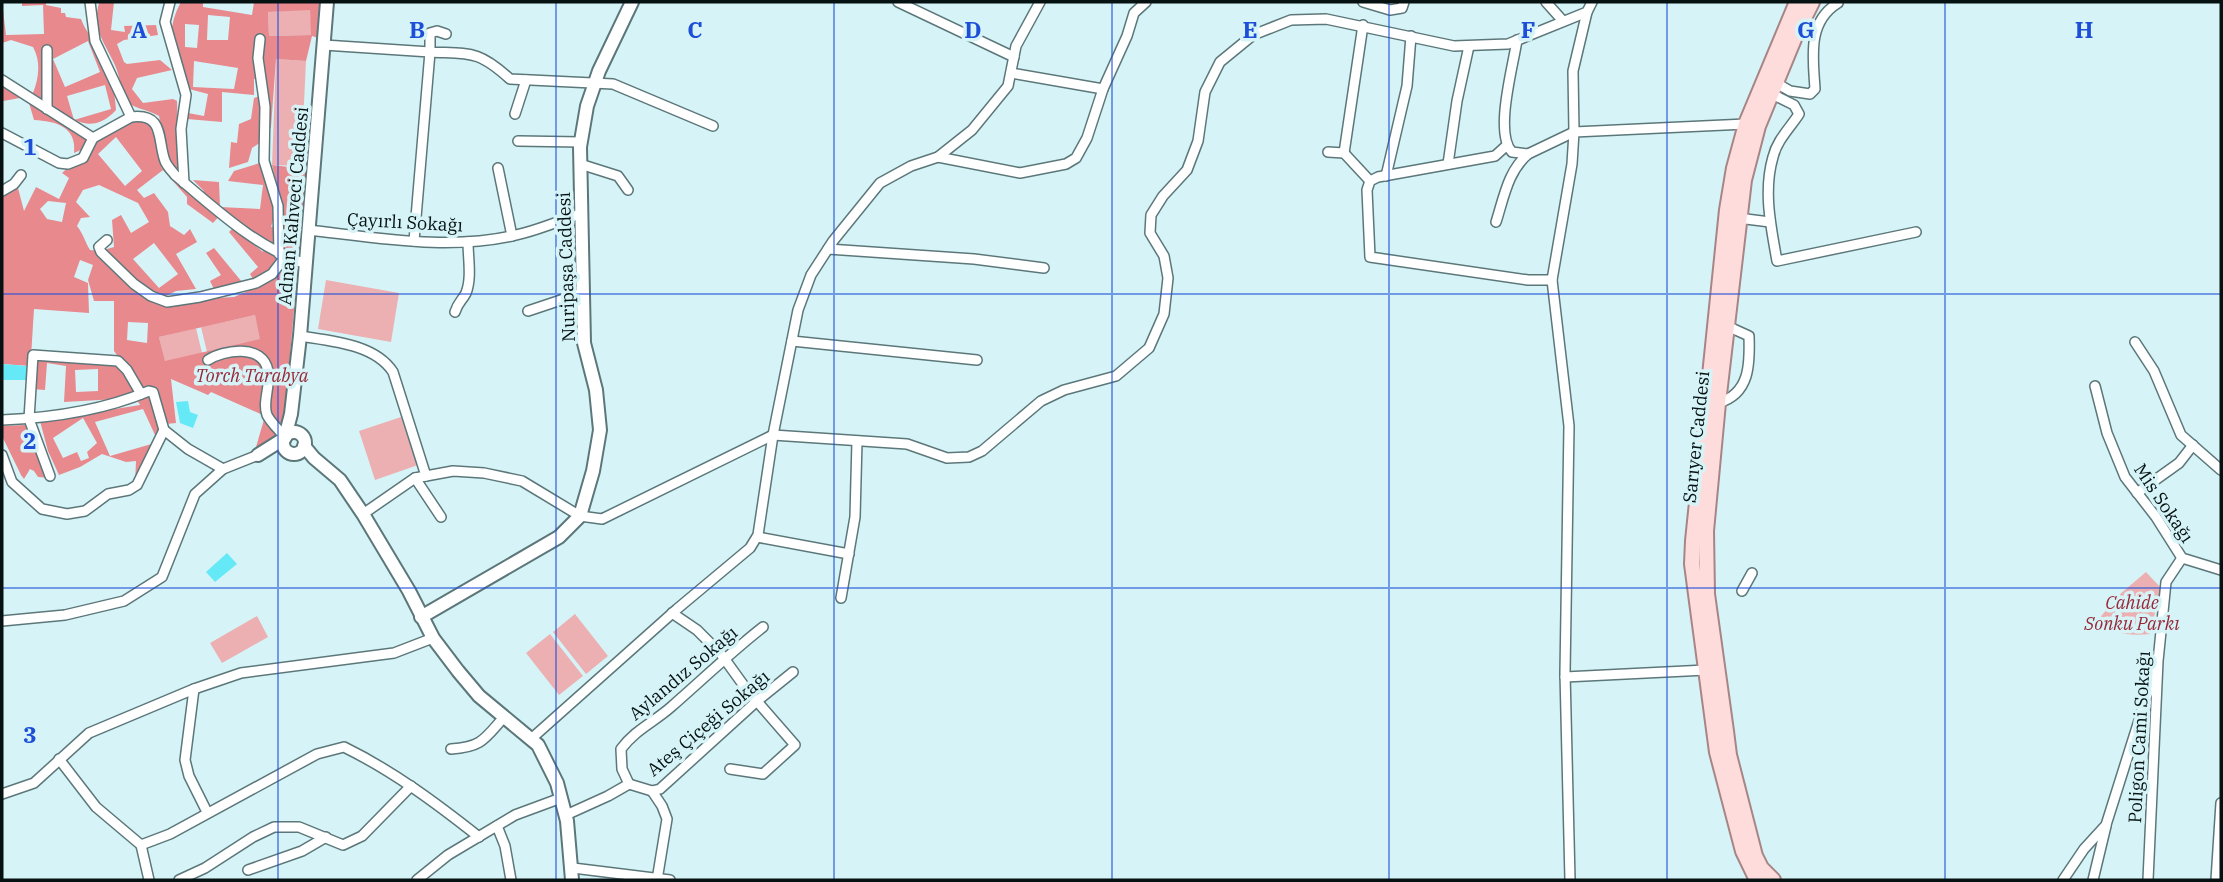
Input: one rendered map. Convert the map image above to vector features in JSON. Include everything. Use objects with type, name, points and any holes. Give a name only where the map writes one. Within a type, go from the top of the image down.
[{"type":"main road","name":"Adnan Kahveci Caddesi","points":[[288,436],[300,335],[327,2]]},
{"type":"main road","name":"Nuripaşa Caddesi","points":[[580,516],[593,471],[600,429],[596,390],[584,343],[581,142],[587,106],[595,83],[632,2]]},
{"type":"main road","name":"Sarıyer Caddesi","points":[[1757,880],[1743,851],[1717,752],[1692,564],[1693,541],[1727,210],[1734,168],[1746,124],[1797,2]]},
{"type":"main road","name":"Sarıyer Caddesi","points":[[1773,880],[1761,868],[1755,856],[1729,755],[1707,594],[1706,531],[1738,218],[1749,157],[1758,126],[1812,2]]},
{"type":"main road","points":[[288,436],[283,446],[314,458],[340,480],[409,591],[433,638],[479,696],[538,745],[557,783],[566,816],[573,874]]},
{"type":"main road","points":[[258,455],[288,436],[303,439],[297,450]]},
{"type":"main road","points":[[258,455],[297,450]]},
{"type":"main road","points":[[421,617],[559,537],[580,516]]},
{"type":"street","points":[[90,2],[95,41],[131,117]]},
{"type":"street","points":[[170,2],[165,22],[186,95],[181,129],[184,183]]},
{"type":"street","points":[[898,2],[1014,57]]},
{"type":"street","points":[[531,739],[672,613],[750,548],[757,537],[773,435],[798,310],[811,275],[880,183],[911,166],[938,157],[972,130],[1008,86],[1016,46],[1040,2]]},
{"type":"street","points":[[938,157],[1020,173],[1066,164],[1076,158],[1087,138],[1103,89],[1135,13],[1146,2]]},
{"type":"street","points":[[1363,2],[1390,10],[1402,8],[1404,2]]},
{"type":"street","points":[[1546,2],[1563,21]]},
{"type":"street","points":[[1570,880],[1565,677],[1569,426],[1552,280],[1572,164],[1573,71],[1587,12],[1592,2]]},
{"type":"street","points":[[1774,89],[1810,94],[1815,89],[1812,46],[1816,27],[1828,9],[1838,3]]},
{"type":"street","points":[[363,514],[415,478],[453,471],[484,473],[522,481],[580,516],[602,519],[773,435],[907,444],[947,458],[969,457],[982,451],[1041,401],[1064,390],[1116,376],[1149,348],[1164,314],[1168,278],[1164,256],[1150,233],[1151,215],[1163,196],[1187,170],[1198,141],[1206,92],[1220,62],[1253,35],[1290,20],[1326,19],[1454,46],[1508,44],[1587,12]]},
{"type":"street","points":[[1344,153],[1363,25]]},
{"type":"street","points":[[414,241],[430,33],[437,31],[446,34]]},
{"type":"street","points":[[1386,176],[1407,86],[1411,36]]},
{"type":"street","points":[[107,240],[99,247],[101,252],[134,284],[151,296],[167,302],[256,284],[272,274],[282,256],[278,206],[264,161],[265,107],[258,58],[260,39]]},
{"type":"street","points":[[1517,40],[1503,130],[1506,146],[1513,152],[1528,153]]},
{"type":"street","points":[[324,45],[480,56],[493,63],[510,79],[613,84],[713,126]]},
{"type":"street","points":[[1448,164],[1457,101],[1469,46]]},
{"type":"street","points":[[47,50],[47,109]]},
{"type":"street","points":[[1012,73],[1103,89]]},
{"type":"street","points":[[2,80],[93,138]]},
{"type":"street","points":[[515,114],[526,80]]},
{"type":"street","points":[[1774,89],[1794,106],[1799,114],[1787,129],[1773,155],[1768,182],[1770,222],[1777,261],[1916,232]]},
{"type":"street","points":[[2,134],[59,163],[68,164],[83,158],[93,138],[123,119],[147,118],[159,128],[166,163],[184,183],[254,240],[282,256],[306,264]]},
{"type":"street","points":[[1496,222],[1509,178],[1517,163],[1528,153],[1574,132],[1746,124]]},
{"type":"street","points":[[518,141],[581,142]]},
{"type":"street","points":[[1370,181],[1495,156],[1506,146]]},
{"type":"street","points":[[1328,152],[1344,153],[1370,181]]},
{"type":"street","points":[[580,164],[618,176],[628,190]]},
{"type":"street","points":[[498,168],[512,236]]},
{"type":"street","points":[[3,190],[14,184],[21,175]]},
{"type":"street","points":[[1370,181],[1367,190],[1370,257],[1528,280],[1552,280]]},
{"type":"street","name":"Çayırlı Sokağı","points":[[309,230],[414,241],[468,242],[512,236],[580,214]]},
{"type":"street","points":[[1738,218],[1770,222]]},
{"type":"street","points":[[455,312],[469,283],[468,242]]},
{"type":"street","points":[[828,249],[975,259],[1044,268]]},
{"type":"street","points":[[528,311],[582,293]]},
{"type":"street","points":[[1718,403],[1734,395],[1743,384],[1750,366],[1749,336],[1727,326]]},
{"type":"street","points":[[300,335],[346,344],[385,359],[393,372],[426,476]]},
{"type":"street","points":[[792,341],[977,360]]},
{"type":"street","points":[[2134,342],[2154,370],[2181,435],[2221,470]]},
{"type":"street","points":[[208,360],[241,351],[258,356],[266,364],[268,372],[266,414],[288,436]]},
{"type":"street","points":[[50,476],[29,419],[33,355],[118,361],[127,370],[141,394]]},
{"type":"street","name":"Mis Sokağı","points":[[2095,386],[2107,433],[2125,477],[2156,517],[2182,558],[2221,570]]},
{"type":"street","points":[[2,420],[29,419],[124,402],[149,391],[153,392],[164,429],[188,449],[223,469]]},
{"type":"street","points":[[2,455],[12,482],[42,509],[74,514],[85,511],[108,494],[129,490],[137,485],[164,429]]},
{"type":"street","points":[[841,598],[855,517],[857,441]]},
{"type":"street","points":[[2137,493],[2179,463],[2193,445]]},
{"type":"street","points":[[2,621],[65,615],[124,601],[162,577],[195,494],[223,469],[258,455]]},
{"type":"street","points":[[415,478],[441,517]]},
{"type":"street","points":[[757,537],[849,554]]},
{"type":"street","name":"Poligon Cami Sokağı","points":[[2148,880],[2158,661],[2166,582],[2182,558]]},
{"type":"street","points":[[1742,590],[1752,573]]},
{"type":"street","points":[[672,613],[697,630],[795,745],[763,774],[730,769]]},
{"type":"street","name":"Aylandız Sokağı","points":[[629,784],[622,769],[621,749],[632,735],[669,708],[763,627]]},
{"type":"street","points":[[2,794],[34,783],[89,733],[194,689],[241,673],[394,653],[433,638]]},
{"type":"street","points":[[2093,880],[2106,825],[2158,661]]},
{"type":"street","points":[[1565,677],[1706,670]]},
{"type":"street","name":"Ateş Çiçeği Sokağı","points":[[566,816],[629,784],[652,791],[660,789],[793,672]]},
{"type":"street","points":[[194,689],[185,760],[189,776],[207,812]]},
{"type":"street","points":[[451,749],[472,748],[480,744],[505,716]]},
{"type":"street","points":[[141,845],[170,834],[317,754],[344,747],[367,758],[429,797],[479,837]]},
{"type":"street","points":[[59,759],[96,807],[141,845],[149,880]]},
{"type":"street","points":[[179,880],[205,868],[253,837],[274,827],[299,827],[342,845],[362,836],[411,786]]},
{"type":"street","points":[[652,791],[667,819],[657,879]]},
{"type":"street","points":[[417,880],[448,855],[515,815],[561,798]]},
{"type":"street","points":[[2216,880],[2221,804]]},
{"type":"street","points":[[2063,880],[2084,849],[2106,825]]},
{"type":"street","points":[[497,826],[505,846],[511,880]]},
{"type":"street","points":[[248,870],[302,851],[327,837]]},
{"type":"street","points":[[573,874],[670,880]]},
{"type":"green space","points":[[2,2],[6,35],[44,34],[43,5],[22,6],[22,2],[46,2],[46,5],[61,8],[61,13],[65,13],[66,17],[81,19],[108,67],[116,110],[95,123],[84,123],[74,120],[64,114],[33,93],[38,70],[33,47],[11,40],[2,43]],"holes":[[[88,41],[100,72],[65,87],[53,59]],[[105,85],[111,109],[74,120],[67,96]]]},
{"type":"green space","points":[[95,2],[114,2],[111,30],[125,32],[124,26],[156,25],[158,35],[124,40],[117,44],[127,64],[160,60],[172,70],[137,78],[132,89],[143,103],[173,99],[177,101],[179,168],[174,168],[167,156],[159,116],[123,99],[117,70],[100,34],[97,20],[99,3]]},
{"type":"green space","points":[[181,2],[203,2],[203,7],[252,15],[254,2],[319,2],[321,39],[312,36],[306,61],[276,59],[271,127],[261,142],[252,148],[248,162],[229,168],[231,142],[237,143],[239,124],[251,119],[254,98],[267,94],[267,78],[254,79],[254,95],[222,92],[222,122],[187,119],[188,113],[204,116],[208,94],[189,89],[173,46],[172,26]],"holes":[[[310,10],[311,35],[269,36],[268,12]],[[208,15],[230,17],[228,40],[207,40]],[[185,24],[199,25],[197,48],[185,47]],[[194,61],[238,68],[234,89],[193,87]]]},
{"type":"green space","points":[[310,9],[312,35],[269,36],[268,12]]},
{"type":"green space","points":[[276,59],[306,61],[301,166],[272,165]]},
{"type":"green space","points":[[2,81],[89,137],[83,149],[74,153],[72,137],[63,127],[34,120],[29,103],[20,98],[3,101]]},
{"type":"green space","name":"Torch Tarabya","points":[[134,115],[151,122],[162,169],[165,167],[198,197],[204,191],[193,180],[219,182],[220,207],[260,209],[263,185],[228,181],[234,171],[260,163],[276,211],[271,227],[280,225],[282,205],[272,165],[306,169],[284,426],[271,443],[256,447],[265,416],[211,392],[208,395],[171,379],[176,423],[166,424],[155,435],[143,409],[95,422],[110,456],[155,443],[135,483],[136,461],[126,462],[102,454],[59,475],[48,451],[40,421],[140,405],[136,398],[64,402],[66,366],[47,363],[45,390],[32,389],[30,366],[2,364],[2,195],[18,188],[24,211],[36,187],[59,199],[69,178],[62,173],[88,149],[99,130],[120,117]],"holes":[[[116,137],[142,171],[125,186],[98,154]],[[163,170],[187,197],[187,204],[213,223],[223,212],[266,243],[263,252],[233,228],[229,232],[258,267],[250,274],[254,281],[268,276],[266,283],[234,297],[162,298],[176,291],[196,289],[176,254],[197,242],[190,229],[184,235],[170,226],[168,212],[154,193],[144,198],[137,190]],[[99,185],[138,203],[149,222],[131,233],[121,215],[112,220],[114,247],[100,251],[90,250],[77,226],[81,218],[90,217],[76,202],[83,190]],[[48,201],[66,203],[62,222],[47,219],[40,209]],[[154,243],[178,274],[159,288],[133,259]],[[80,260],[93,265],[88,280],[94,301],[114,301],[114,351],[119,358],[31,357],[34,309],[89,313],[88,283],[74,277]],[[255,315],[260,339],[165,361],[159,337]],[[128,322],[148,323],[147,343],[127,340]],[[98,369],[98,391],[76,392],[75,370]],[[83,418],[97,443],[87,452],[89,458],[81,461],[77,452],[63,458],[53,438]]]},
{"type":"green space","points":[[214,248],[242,282],[214,289],[210,281],[221,275],[206,253]]},
{"type":"green space","points":[[326,280],[399,293],[391,342],[318,329]]},
{"type":"green space","points":[[255,315],[261,340],[207,352],[201,327]]},
{"type":"green space","points":[[196,328],[202,353],[165,362],[159,337]]},
{"type":"green space","points":[[401,417],[418,465],[375,480],[359,431]]},
{"type":"green space","points":[[25,425],[51,478],[38,477],[30,469],[24,479],[21,475],[2,436],[2,426]]},
{"type":"green space","name":"Cahide Sonku Parkı","points":[[2146,572],[2161,588],[2150,634],[2122,633],[2097,621],[2119,595]]},
{"type":"green space","points":[[575,614],[608,656],[586,674],[553,632]]},
{"type":"green space","points":[[257,616],[268,637],[222,663],[210,643]]},
{"type":"green space","points":[[550,634],[583,676],[559,695],[526,653]]},
{"type":"water","points":[[2,364],[27,366],[29,380],[2,380]]},
{"type":"water","points":[[188,401],[190,412],[198,415],[193,428],[180,423],[176,402]]},
{"type":"water","points":[[227,553],[237,564],[215,582],[206,572]]}]
